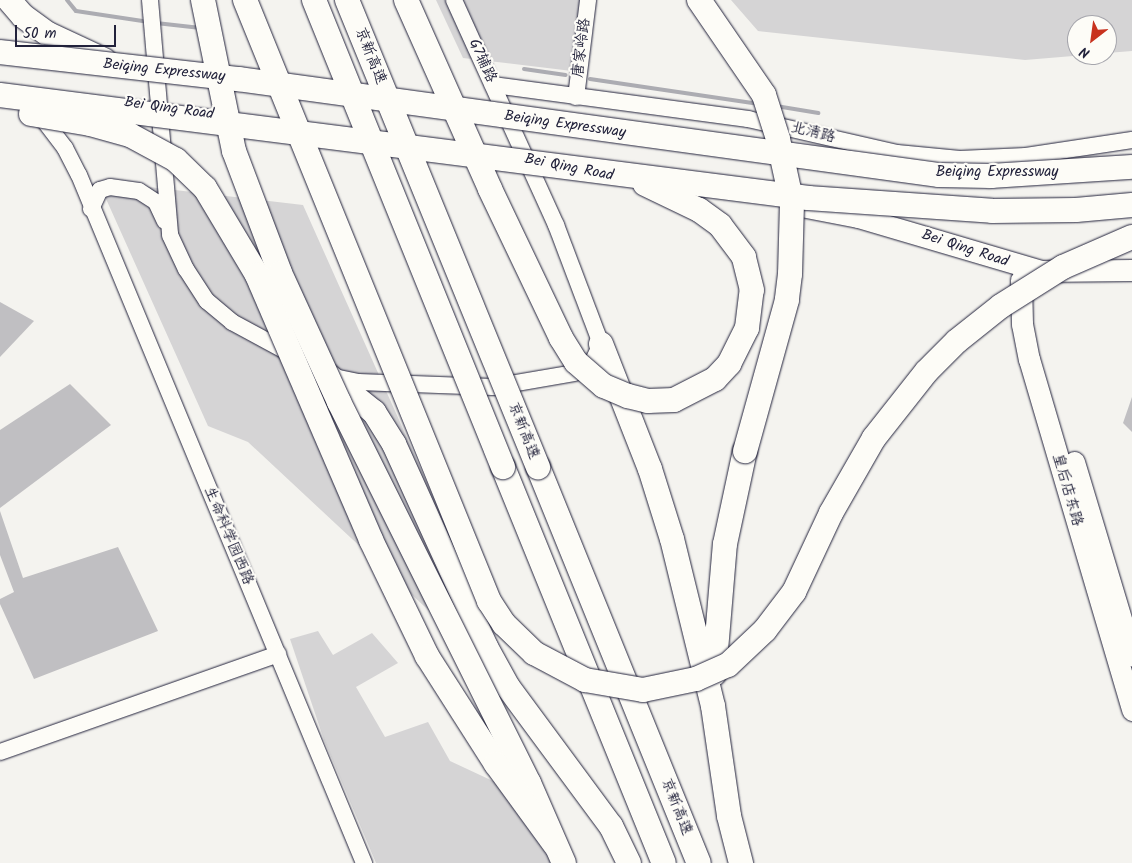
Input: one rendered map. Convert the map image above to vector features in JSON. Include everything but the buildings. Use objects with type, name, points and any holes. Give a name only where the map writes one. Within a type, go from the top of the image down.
[{"type":"highway","points":[[9,0],[23,16],[48,34],[87,55],[146,71]]},
{"type":"highway","points":[[203,0],[234,151],[280,273],[339,402],[530,783],[559,854]]},
{"type":"highway","points":[[245,0],[489,601],[504,624],[534,653],[585,680],[643,690],[680,684],[728,666],[765,630],[794,592],[831,513],[870,446],[898,403],[927,371],[957,341],[1009,301],[1063,267],[1132,236]]},
{"type":"highway","name":"京新高速","points":[[314,0],[664,863]]},
{"type":"highway","name":"京新高速","points":[[347,0],[699,863]]},
{"type":"highway","points":[[406,0],[490,189],[557,330],[576,362],[604,386],[628,396],[648,401],[674,400],[715,379],[740,348],[751,309],[752,290],[748,268],[734,241],[720,225],[667,194],[615,173]]},
{"type":"highway","points":[[699,0],[764,95],[778,139],[792,203],[787,300],[745,451],[725,544],[718,596],[712,706]]},
{"type":"highway","name":"Beiqing Expressway","points":[[0,53],[146,71],[238,79],[939,175],[992,176],[1132,167]]},
{"type":"highway","points":[[5,90],[615,173],[896,206],[992,211],[1076,210],[1132,205]]},
{"type":"highway","points":[[0,109],[90,124],[130,135],[176,160],[205,188],[257,276],[371,540],[419,641],[496,764],[559,854]]},
{"type":"highway","points":[[601,344],[650,469],[672,540],[712,706],[729,816],[741,863]]},
{"type":"highway","points":[[329,376],[374,412],[389,436],[486,648],[504,679],[611,826],[629,863]]},
{"type":"main road","points":[[146,71],[926,176],[991,179],[1059,176],[1132,167]]},
{"type":"main road","name":"Bei Qing Road","points":[[5,90],[158,107],[528,160],[858,217],[1021,267],[1042,271],[1132,270]]},
{"type":"main road","name":"皇后店东路","points":[[1021,267],[1022,324],[1029,359],[1132,710]]},
{"type":"main road","name":"皇后店东路","points":[[1042,271],[1035,326],[1129,633],[1132,655]]},
{"type":"street","points":[[150,0],[146,71],[158,107],[170,235]]},
{"type":"street","name":"G7辅路","points":[[454,0],[511,121],[556,224],[601,344]]},
{"type":"street","name":"唐家岭路","points":[[576,96],[588,0]]},
{"type":"street","name":"北清路","points":[[493,85],[748,119],[897,152],[960,159],[1026,156],[1132,140]]},
{"type":"street","name":"生命科学园西路","points":[[5,90],[48,124],[65,148],[364,863]]},
{"type":"street","points":[[92,209],[100,190],[110,187],[139,191],[156,202],[186,269],[207,301],[232,322],[329,376],[358,382],[493,387],[574,373],[594,361],[601,344]]},
{"type":"street","points":[[0,752],[278,654]]},
{"type":"shaded area","points":[[436,0],[581,0],[572,71],[463,58]]},
{"type":"shaded area","points":[[731,0],[1132,0],[1132,51],[1117,52],[1117,15],[1067,15],[1067,56],[1025,60],[758,31]]},
{"type":"shaded area","points":[[98,181],[303,205],[488,619],[454,634],[248,442],[208,426]]},
{"type":"shaded area","points":[[318,631],[333,655],[372,633],[398,663],[356,687],[385,737],[428,722],[450,761],[523,795],[555,863],[376,863],[324,740],[290,639]]},
{"type":"waterway","points":[[67,0],[76,11],[149,22]]},
{"type":"waterway","points":[[156,23],[201,28]]},
{"type":"waterway","points":[[524,69],[566,75]]},
{"type":"waterway","points":[[590,79],[759,104]]},
{"type":"waterway","points":[[776,106],[818,113]]}]
